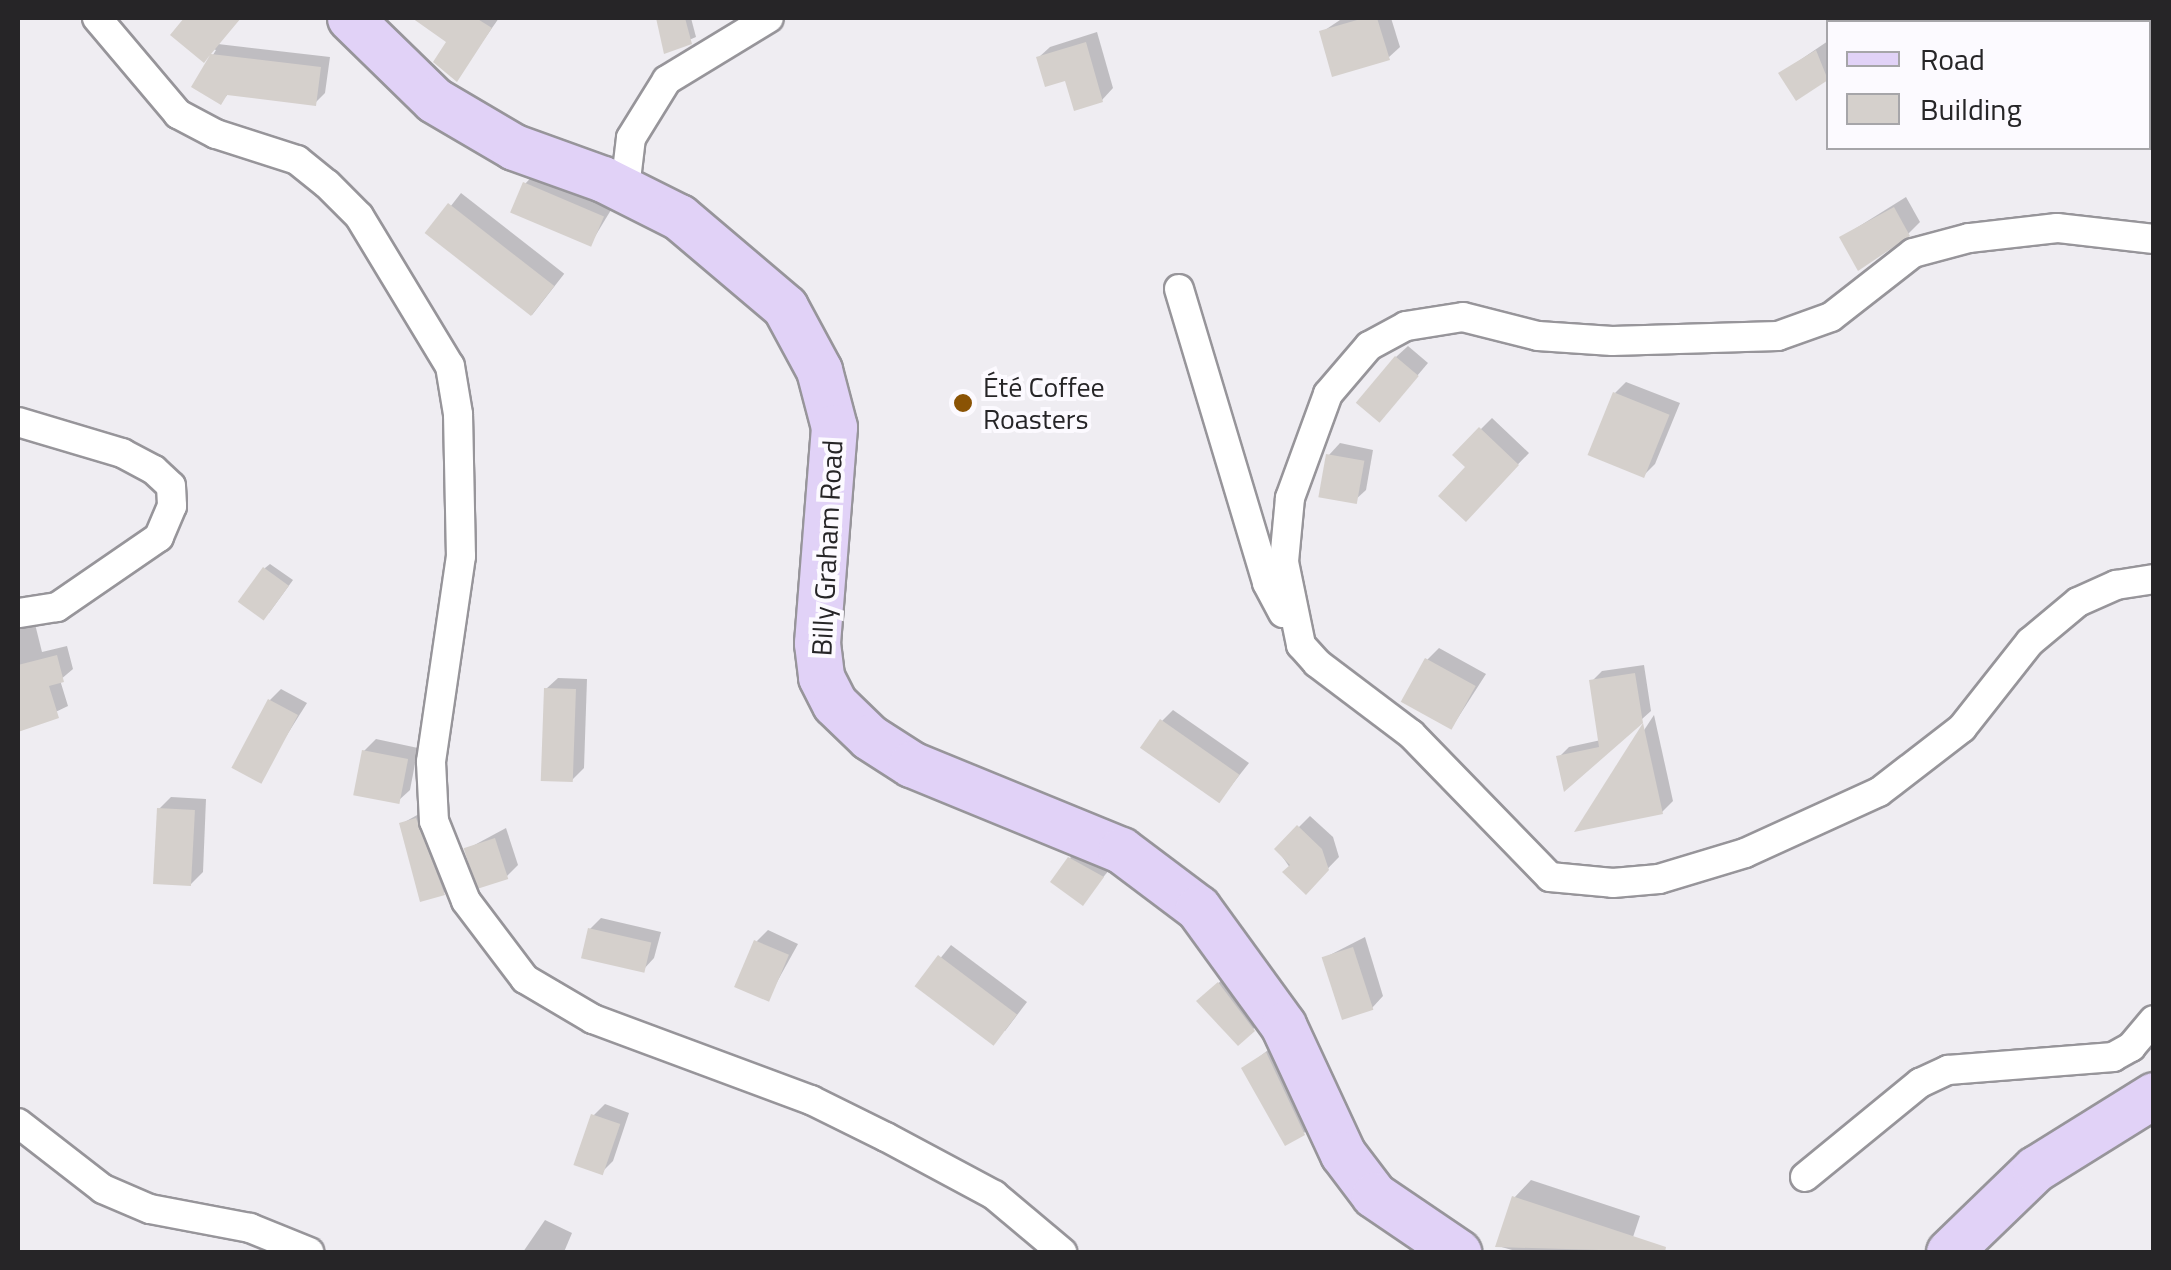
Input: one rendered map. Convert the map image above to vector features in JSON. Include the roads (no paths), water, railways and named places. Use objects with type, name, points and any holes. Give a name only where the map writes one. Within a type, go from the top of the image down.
[{"type":"main road","name":"Billy Graham Road","points":[[350,18],[434,100],[514,148],[626,188],[737,260],[785,307],[819,370],[834,428],[817,644],[821,676],[835,704],[869,737],[911,764],[1120,850],[1198,908],[1284,1026],[1297,1066],[1353,1168],[1374,1195],[1417,1230],[1458,1252]]},
{"type":"main road","points":[[1949,1252],[2035,1169],[2154,1095]]},
{"type":"street","points":[[97,18],[178,114],[216,134],[297,160],[359,216],[450,366],[458,414],[461,556],[431,762],[434,821],[466,902],[526,979],[593,1019],[811,1100],[886,1137],[994,1195],[1062,1252]]},
{"type":"street","points":[[626,188],[631,138],[667,80],[769,18]]},
{"type":"street","points":[[1300,644],[1284,562],[1298,466],[1346,366],[1406,326],[1464,317],[1538,336],[1612,342],[1778,336],[1831,316],[1913,253],[1969,238],[2057,228],[2154,238]]},
{"type":"street","points":[[1179,289],[1267,584],[1300,644],[1431,752],[1550,876],[1614,883],[1659,879],[1744,853],[1879,792],[1962,728],[2030,642],[2078,602],[2116,585],[2154,579]]},
{"type":"street","points":[[18,422],[122,453],[154,470],[171,486],[172,506],[159,536],[145,547],[57,607],[18,613]]},
{"type":"street","points":[[1805,1177],[1920,1083],[1948,1070],[2113,1057],[2131,1048],[2154,1020]]},
{"type":"street","points":[[18,1123],[104,1188],[150,1209],[250,1228],[309,1252]]},
{"type":"place","name":"Été Coffee Roasters","points":[[963,403]]}]
